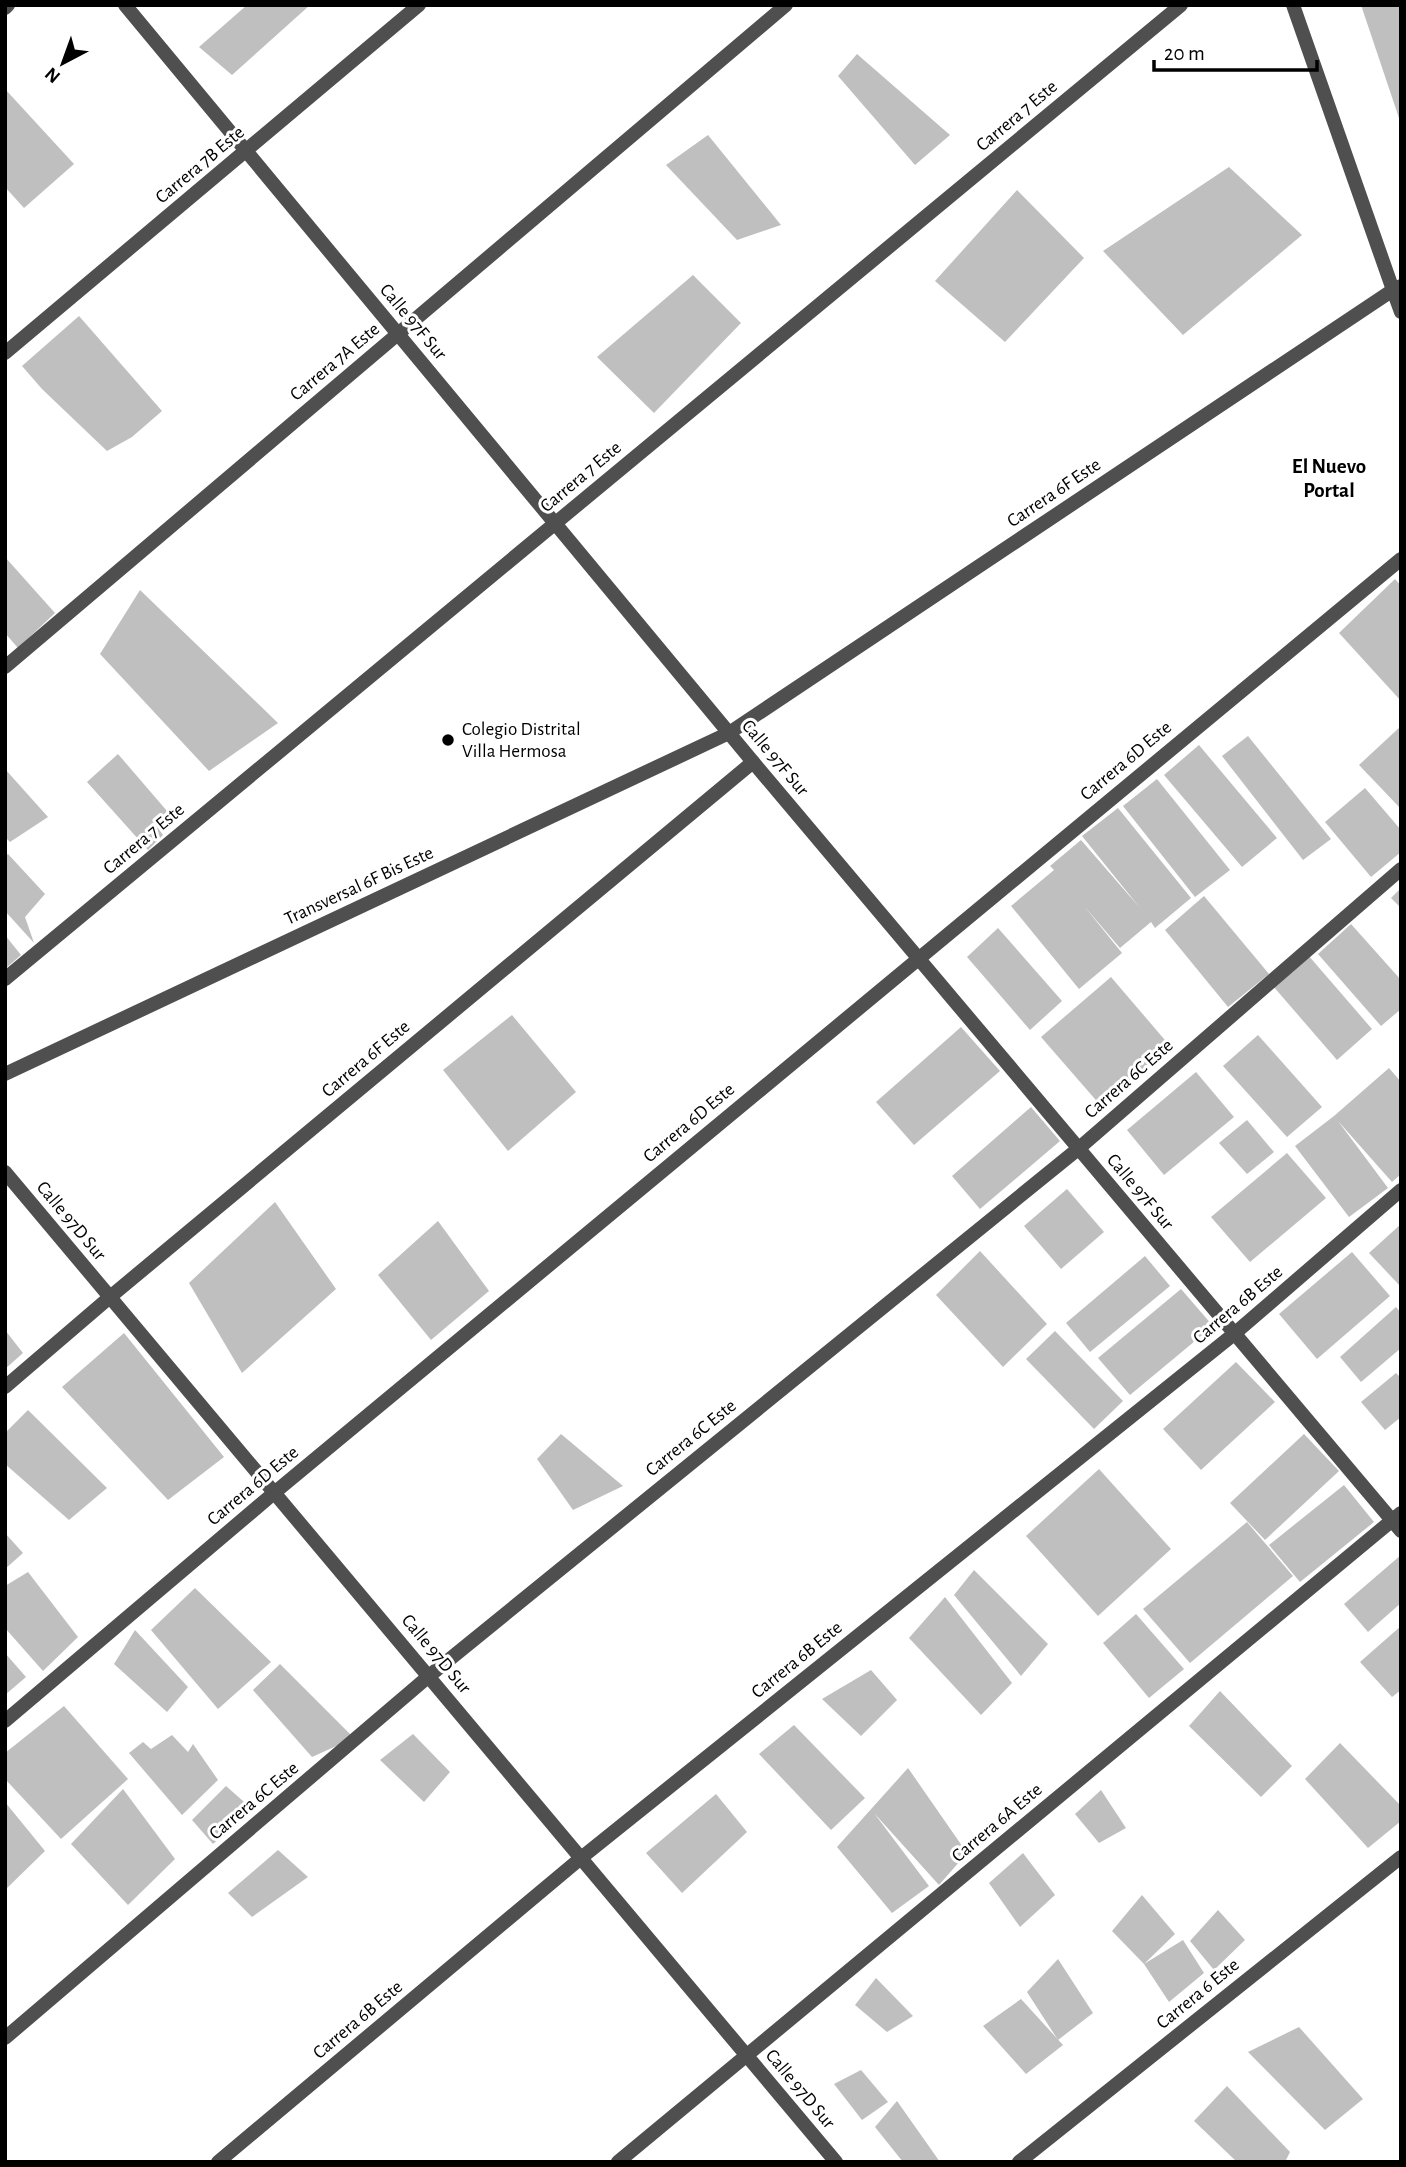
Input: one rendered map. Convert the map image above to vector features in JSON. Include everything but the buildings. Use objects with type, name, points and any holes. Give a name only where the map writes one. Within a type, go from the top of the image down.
[{"type":"street","name":"Calle 97F Sur","points":[[125,5],[753,762],[1234,1334],[1398,1521]]},
{"type":"street","name":"Carrera 7B Este","points":[[5,353],[419,5]]},
{"type":"street","name":"Carrera 7A Este","points":[[5,667],[786,5]]},
{"type":"street","name":"Carrera 7 Este","points":[[5,979],[1181,5]]},
{"type":"street","points":[[1293,5],[1397,288],[1401,312]]},
{"type":"street","name":"Carrera 6F Este","points":[[729,733],[1397,288]]},
{"type":"street","name":"Carrera 6D Este","points":[[5,1721],[274,1493],[1401,559]]},
{"type":"street","name":"Transversal 6F Bis Este","points":[[5,1074],[729,733]]},
{"type":"street","name":"Carrera 6F Este","points":[[5,1387],[753,762]]},
{"type":"street","name":"Carrera 6C Este","points":[[5,2038],[429,1676],[1078,1149],[1401,869]]},
{"type":"street","name":"Calle 97D Sur","points":[[5,1172],[836,2162]]},
{"type":"street","name":"Carrera 6B Este","points":[[218,2162],[581,1858],[1234,1334],[1401,1191]]},
{"type":"street","name":"Carrera 6A Este","points":[[618,2162],[1398,1521]]},
{"type":"street","name":"Carrera 6 Este","points":[[1019,2162],[1401,1857]]},
{"type":"place","name":"Colegio Distrital Villa Hermosa","points":[[448,740]]},
{"type":"district","name":"El Nuevo Portal","points":[[1329,478]]}]
